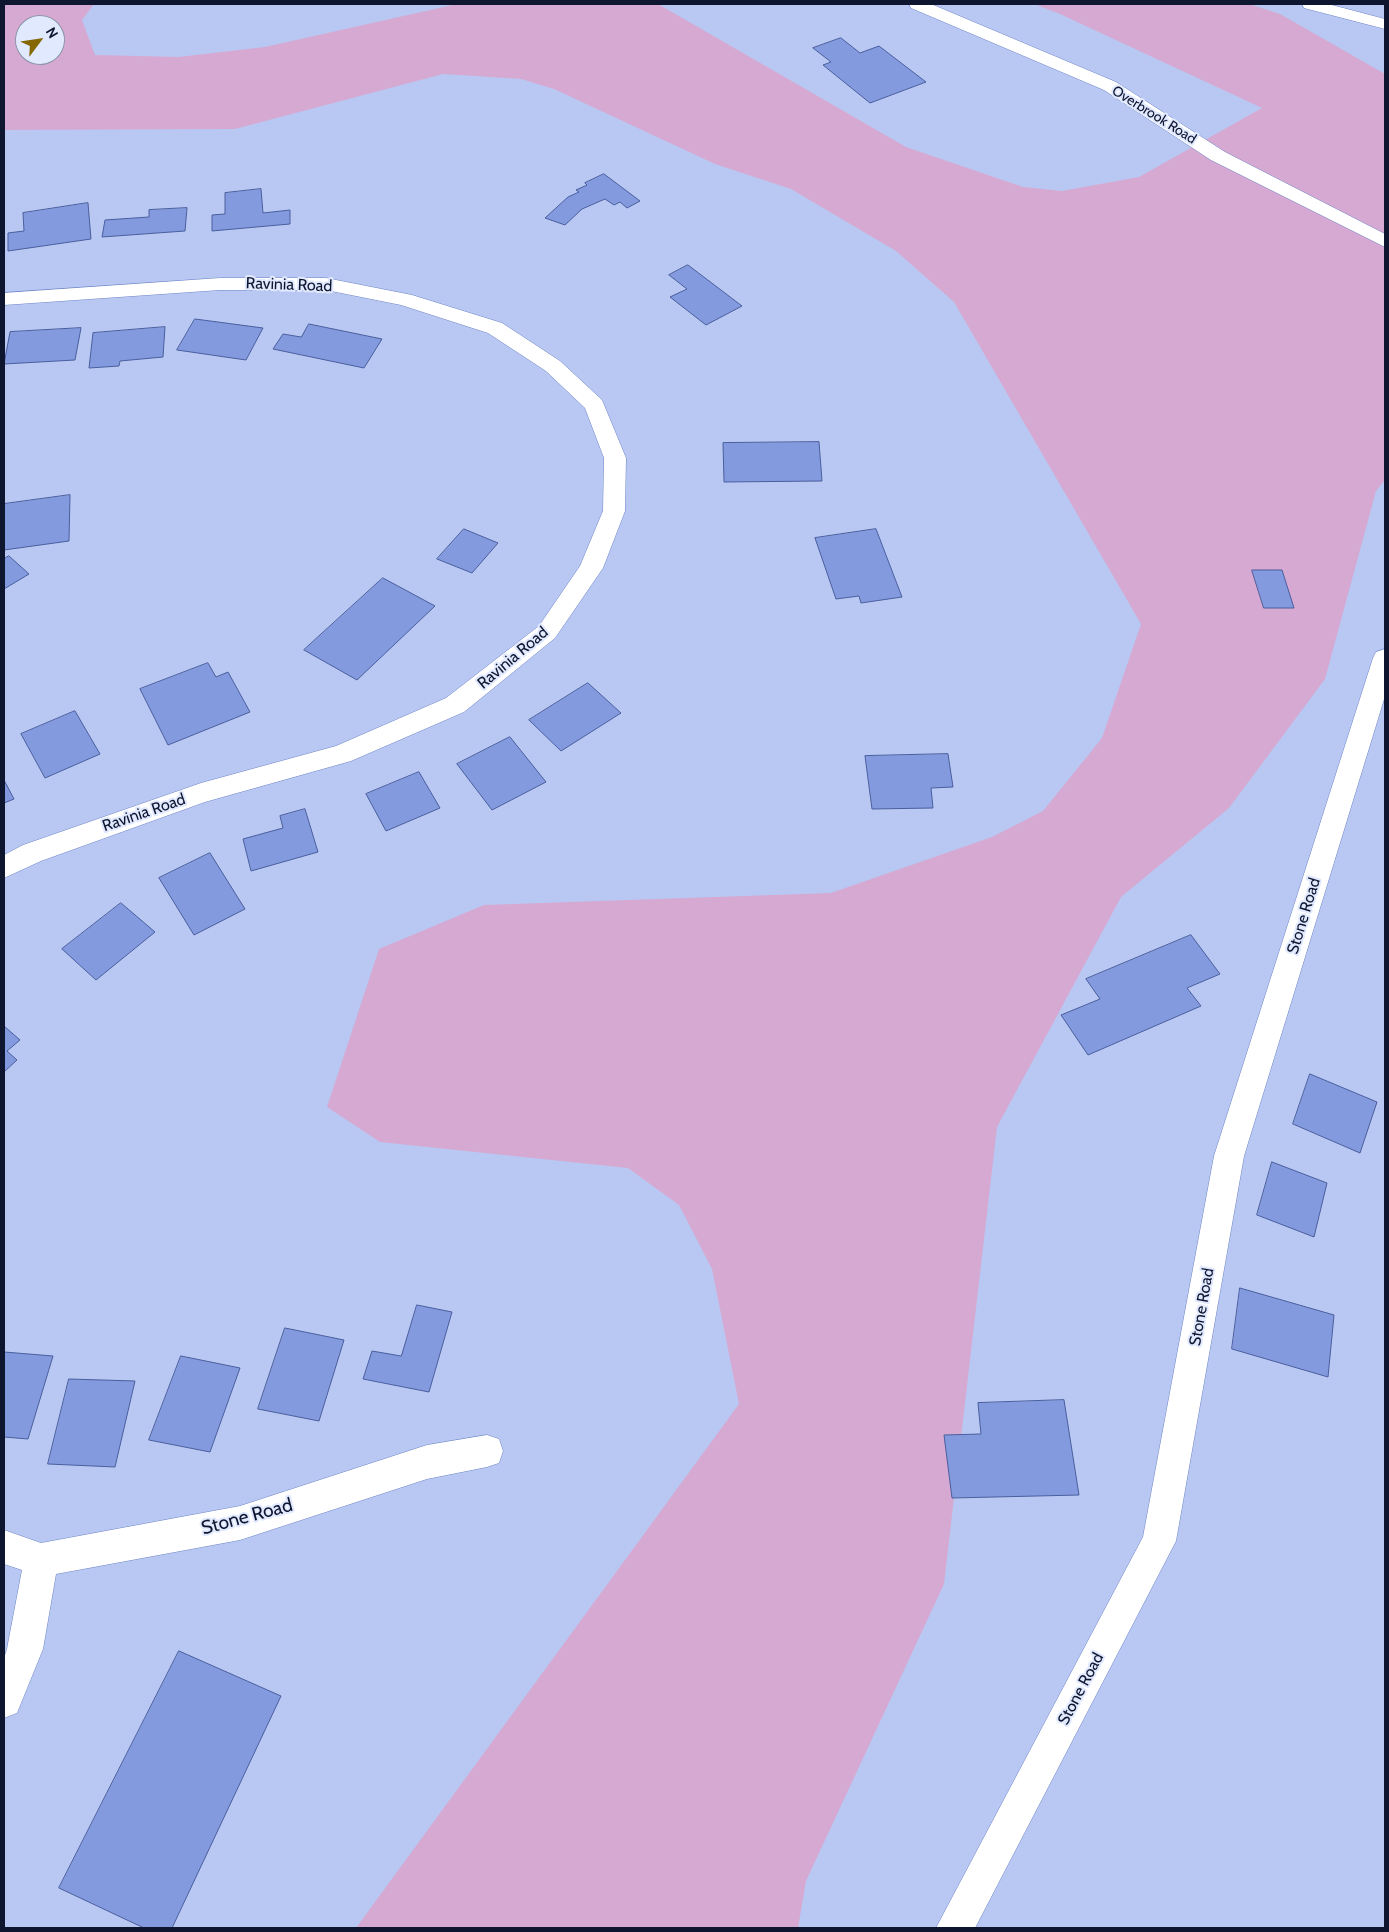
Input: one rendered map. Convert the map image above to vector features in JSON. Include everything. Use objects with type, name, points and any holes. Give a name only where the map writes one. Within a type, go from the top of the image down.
[{"type":"street","name":"Overbrook Road","points":[[917,4],[1110,86],[1218,156],[1385,241]]},
{"type":"street","points":[[1310,4],[1385,24]]},
{"type":"street","name":"Ravinia Road","points":[[4,299],[220,284],[326,284],[404,299],[495,328],[553,366],[594,405],[615,458],[614,511],[592,568],[547,632],[455,706],[342,754],[201,793],[32,853],[4,867]]},
{"type":"street","name":"Stone Road","points":[[955,1928],[1159,1541],[1229,1156],[1385,658]]},
{"type":"street","name":"Stone Road","points":[[4,1547],[41,1560],[240,1523],[427,1462],[487,1451]]},
{"type":"street","points":[[4,1700],[25,1649],[41,1560]]},
{"type":"shaded area","points":[[4,4],[94,4],[82,20],[95,55],[179,57],[265,47],[457,4],[658,4],[906,147],[1023,187],[1062,191],[1139,177],[1262,108],[1060,14],[1034,4],[1249,4],[1280,14],[1385,74],[1385,480],[1376,491],[1325,679],[1229,808],[1121,897],[997,1127],[944,1584],[806,1881],[798,1928],[356,1928],[739,1404],[712,1269],[679,1205],[628,1168],[380,1142],[327,1107],[379,949],[484,905],[831,893],[992,837],[1043,811],[1102,738],[1141,624],[954,302],[896,251],[791,189],[715,164],[554,89],[521,79],[443,74],[235,129],[4,130]]},
{"type":"building","points":[[841,38],[860,53],[879,46],[926,82],[870,103],[823,65],[831,62],[813,48]]},
{"type":"building","points":[[604,174],[640,201],[627,208],[620,202],[614,205],[605,199],[582,209],[565,225],[545,218],[568,197],[579,192],[576,190],[587,185],[585,183]]},
{"type":"building","points":[[261,189],[263,213],[290,210],[290,224],[212,231],[212,215],[225,214],[225,193]]},
{"type":"building","points":[[88,203],[91,239],[8,251],[8,233],[24,231],[23,213]]},
{"type":"building","points":[[187,208],[185,231],[102,237],[105,220],[149,217],[149,210]]},
{"type":"building","points":[[688,265],[742,306],[706,325],[670,297],[687,289],[669,275]]},
{"type":"building","points":[[195,319],[263,328],[246,360],[177,350]]},
{"type":"building","points":[[309,324],[382,339],[364,368],[273,349],[283,334],[301,337]]},
{"type":"building","points":[[165,327],[163,357],[120,361],[119,366],[89,368],[93,333]]},
{"type":"building","points":[[81,328],[75,360],[4,364],[10,332]]},
{"type":"building","points":[[819,442],[822,481],[724,482],[723,443]]},
{"type":"building","points":[[70,495],[69,541],[4,550],[4,504]]},
{"type":"building","points":[[464,529],[498,543],[472,573],[437,559]]},
{"type":"building","points":[[876,529],[902,597],[861,603],[859,596],[836,599],[815,538]]},
{"type":"building","points":[[9,556],[29,574],[4,589],[4,559]]},
{"type":"building","points":[[1252,570],[1282,570],[1294,608],[1264,608]]},
{"type":"building","points":[[383,578],[435,606],[357,680],[304,650]]},
{"type":"building","points":[[208,663],[216,677],[228,672],[250,712],[168,745],[140,689]]},
{"type":"building","points":[[588,683],[621,713],[561,751],[529,720]]},
{"type":"building","points":[[75,711],[100,754],[45,778],[21,734]]},
{"type":"building","points":[[510,737],[546,782],[492,810],[457,764]]},
{"type":"building","points":[[948,754],[953,787],[931,788],[933,808],[872,809],[865,756]]},
{"type":"building","points":[[419,772],[440,808],[386,831],[366,794]]},
{"type":"building","points":[[4,780],[14,799],[4,803]]},
{"type":"building","points":[[305,809],[318,852],[251,871],[243,839],[283,828],[280,816]]},
{"type":"building","points":[[210,853],[245,909],[194,935],[159,878]]},
{"type":"building","points":[[121,903],[155,932],[96,980],[62,949]]},
{"type":"building","points":[[1191,935],[1220,974],[1187,988],[1201,1006],[1088,1055],[1061,1015],[1100,999],[1086,979]]},
{"type":"building","points":[[4,1026],[20,1040],[7,1051],[17,1060],[4,1072]]},
{"type":"building","points":[[1310,1074],[1377,1102],[1360,1153],[1293,1124]]},
{"type":"building","points":[[1272,1162],[1327,1183],[1314,1237],[1257,1215]]},
{"type":"building","points":[[1240,1288],[1334,1315],[1328,1377],[1232,1349]]},
{"type":"building","points":[[417,1305],[452,1312],[429,1392],[363,1379],[372,1351],[401,1356]]},
{"type":"building","points":[[285,1328],[344,1340],[319,1421],[258,1409]]},
{"type":"building","points":[[4,1352],[53,1356],[28,1439],[4,1437]]},
{"type":"building","points":[[181,1356],[240,1368],[210,1452],[149,1440]]},
{"type":"building","points":[[69,1379],[135,1381],[115,1467],[48,1464]]},
{"type":"building","points":[[1064,1400],[1079,1495],[952,1498],[944,1435],[981,1434],[978,1403]]},
{"type":"building","points":[[179,1651],[281,1696],[172,1928],[144,1928],[59,1888]]}]
